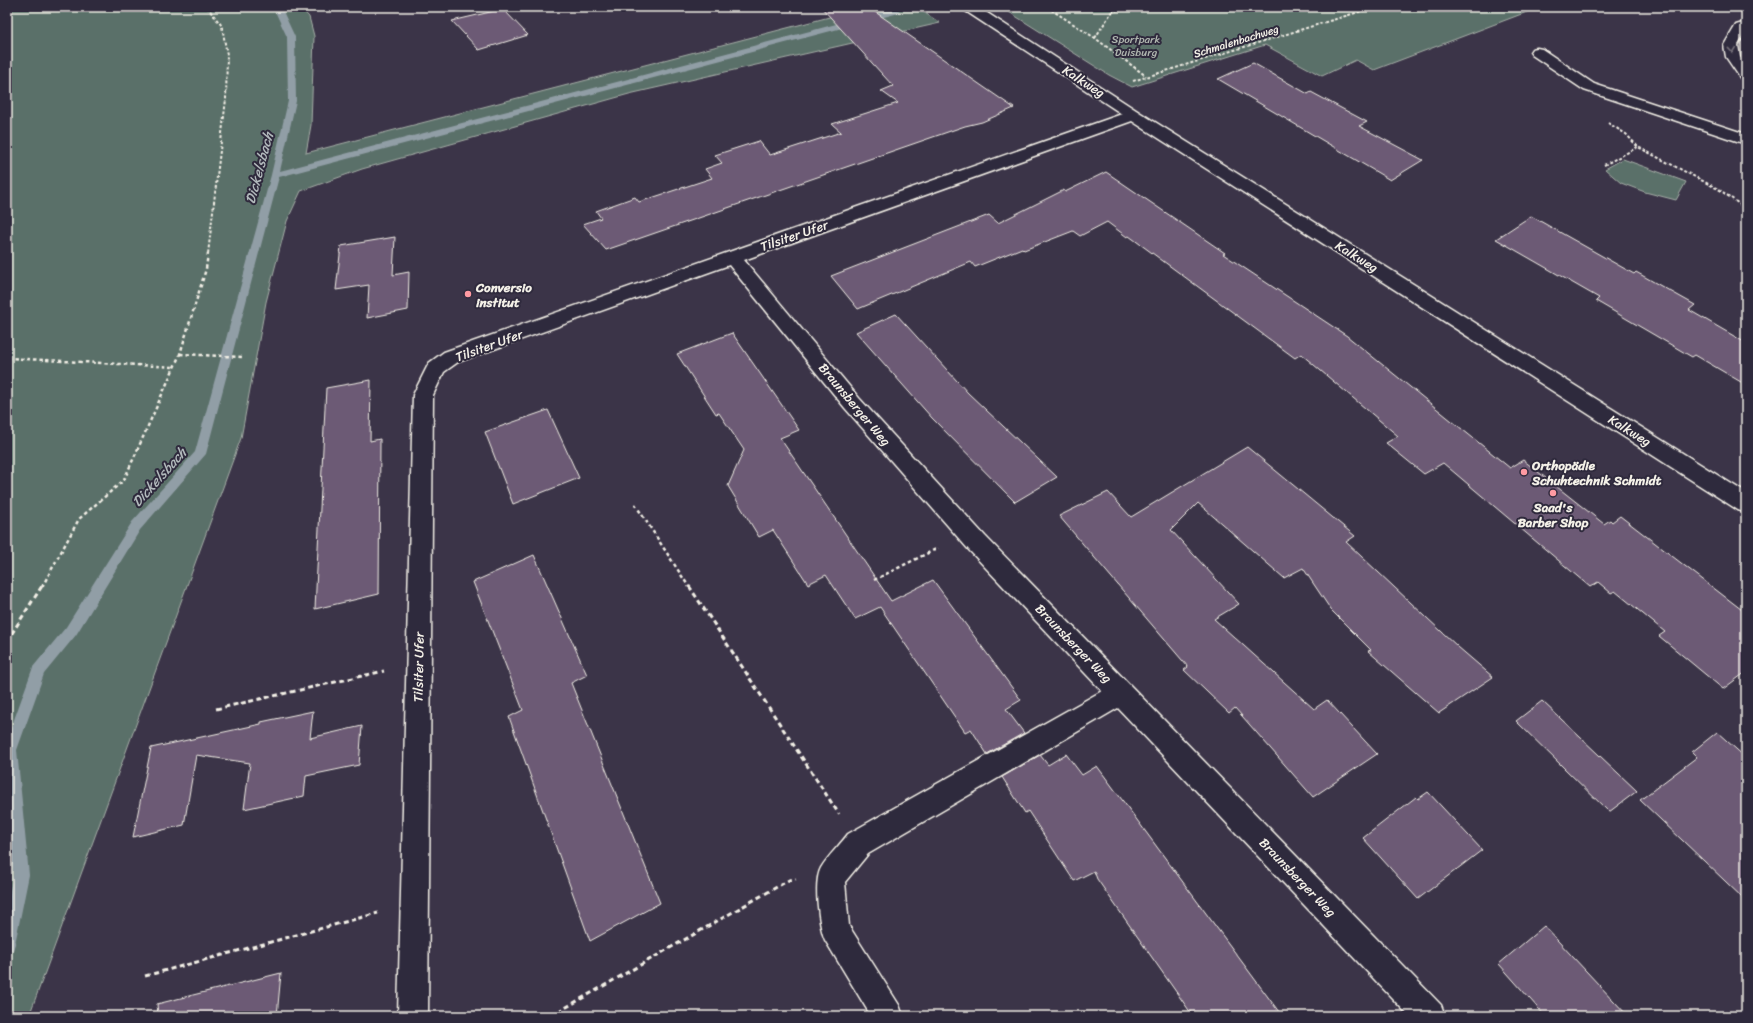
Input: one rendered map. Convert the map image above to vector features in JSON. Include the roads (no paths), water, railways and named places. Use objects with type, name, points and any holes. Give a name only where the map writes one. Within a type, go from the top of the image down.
[{"type":"street","name":"Kalkweg","points":[[969,7],[1134,115],[1746,504]]},
{"type":"street","points":[[1746,26],[1741,28],[1731,45],[1733,57],[1746,76]]},
{"type":"street","points":[[1537,52],[1589,87],[1746,139]]},
{"type":"street","name":"Tilsiter Ufer","points":[[413,1016],[423,395],[436,368],[451,358],[1134,115]]},
{"type":"street","name":"Braunsberger Weg","points":[[732,257],[852,403],[967,533],[1430,1016]]},
{"type":"street","points":[[888,1016],[835,930],[831,878],[858,844],[1121,693]]},
{"type":"waterway","name":"Dickelsbach","points":[[275,175],[292,101],[291,37],[277,7]]},
{"type":"waterway","points":[[275,175],[896,11]]},
{"type":"waterway","name":"Dickelsbach","points":[[7,944],[21,875],[10,750],[38,671],[71,631],[136,526],[200,454],[275,175]]},
{"type":"place","name":"Conversio institut","points":[[468,294]]},
{"type":"place","name":"Orthopädie Schuhtechnik Schmidt","points":[[1524,472]]},
{"type":"place","name":"Saad's Barber Shop","points":[[1553,493]]},
{"type":"park label","name":"Sportpark Duisburg","points":[[1136,45]]}]
